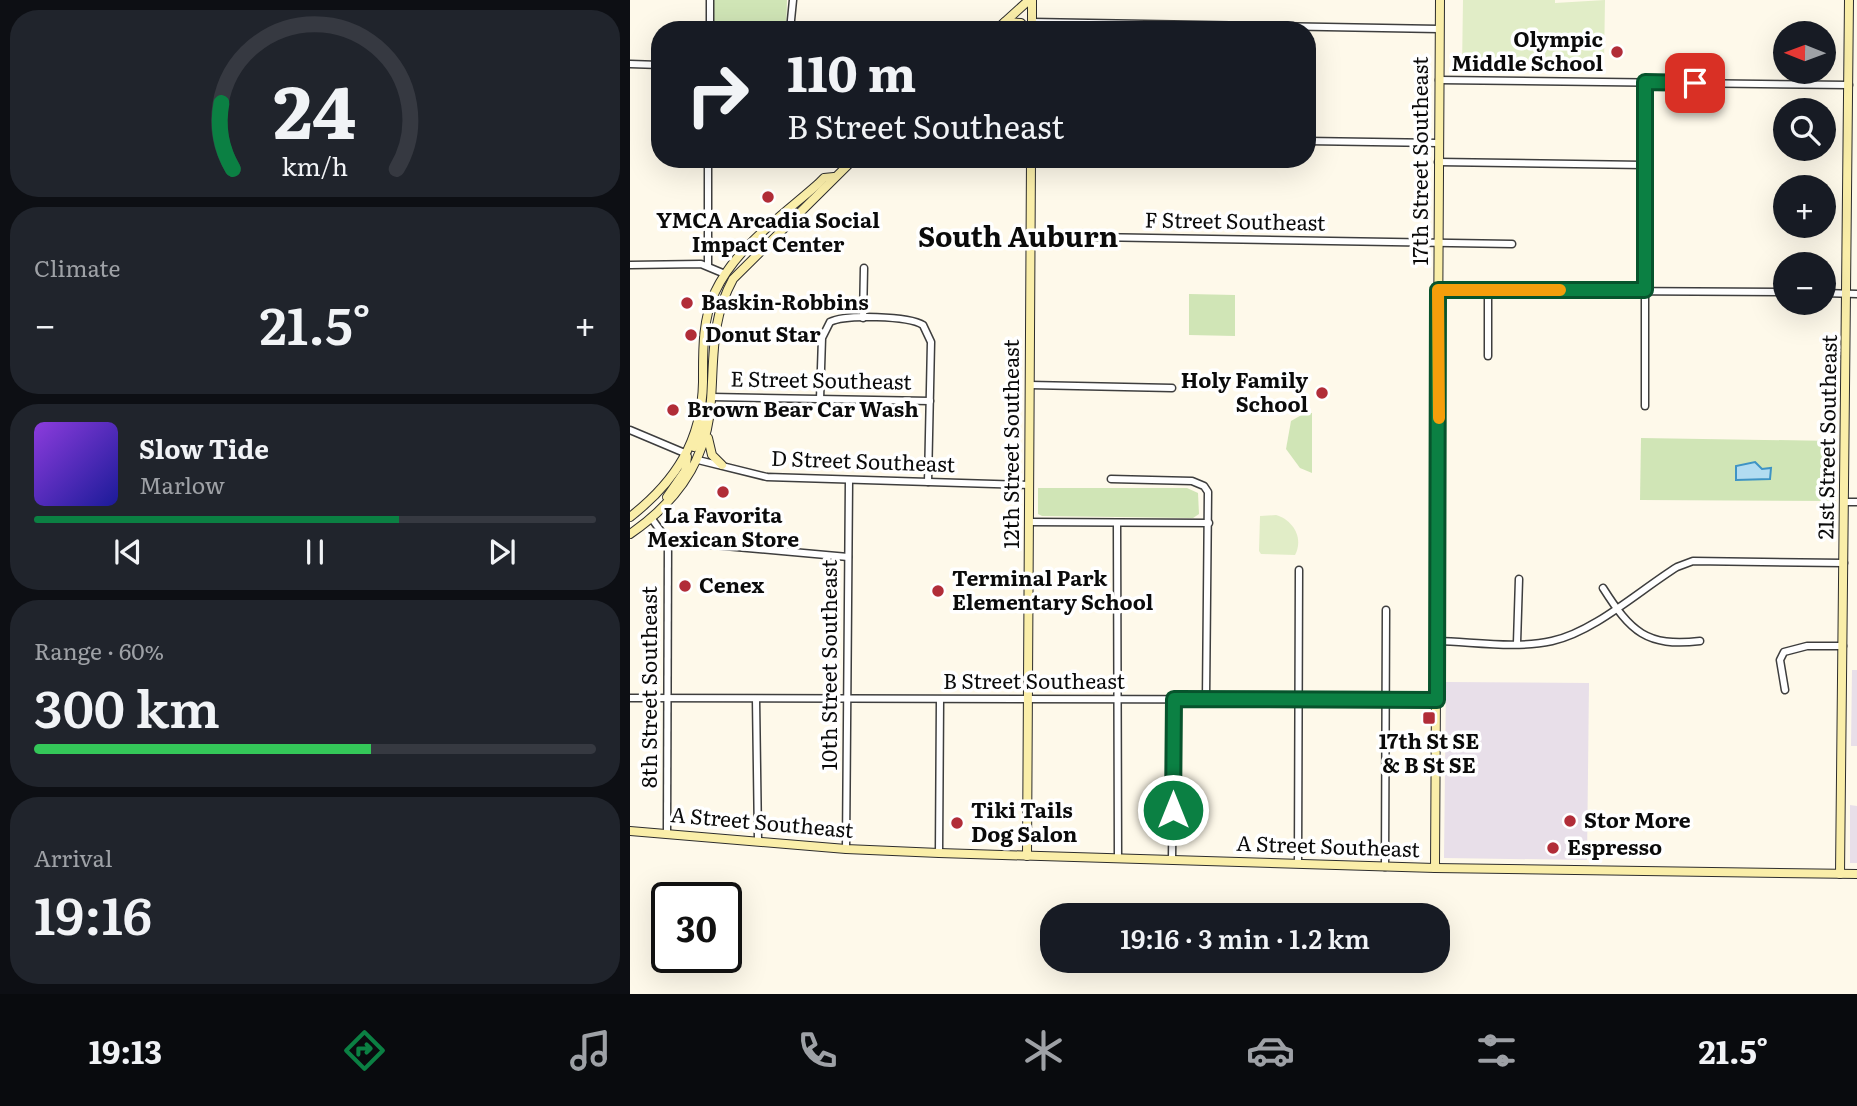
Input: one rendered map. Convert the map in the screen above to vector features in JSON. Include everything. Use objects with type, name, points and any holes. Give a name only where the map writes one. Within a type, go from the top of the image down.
[{"type":"street","points":[[710,0],[710,21]]},
{"type":"street","points":[[791,21],[793,0]]},
{"type":"street","points":[[1006,21],[1030,0]]},
{"type":"street","points":[[1030,0],[1030,21]]},
{"type":"street","name":"17th Street Southeast","points":[[1435,869],[1440,0]]},
{"type":"street","name":"21st Street Southeast","points":[[1840,874],[1849,0]]},
{"type":"street","points":[[1316,28],[1439,29]]},
{"type":"street","points":[[630,64],[651,65]]},
{"type":"street","points":[[1439,80],[1849,85]]},
{"type":"street","points":[[1645,82],[1645,406]]},
{"type":"street","points":[[1316,141],[1438,143]]},
{"type":"street","points":[[1438,162],[1644,165]]},
{"type":"street","points":[[708,168],[708,265]]},
{"type":"street","points":[[630,534],[652,519],[698,460],[707,434],[710,411],[715,325],[721,302],[733,279],[831,186],[834,177],[844,168]]},
{"type":"street","name":"12th Street Southeast","points":[[1027,856],[1031,168]]},
{"type":"street","points":[[663,507],[685,471],[687,454],[702,402],[706,322],[725,274],[739,256],[824,178],[834,177]]},
{"type":"street","name":"F Street Southeast","points":[[1031,236],[1512,244]]},
{"type":"street","points":[[630,265],[708,265],[733,279]]},
{"type":"street","points":[[863,318],[864,268]]},
{"type":"street","points":[[1438,290],[1773,292]]},
{"type":"street","points":[[1488,290],[1488,356]]},
{"type":"street","points":[[1836,293],[1857,293]]},
{"type":"street","points":[[820,399],[822,338],[827,324],[840,318],[863,318],[912,320],[923,325],[931,342],[928,482]]},
{"type":"street","points":[[1030,386],[1172,388]]},
{"type":"street","name":"E Street Southeast","points":[[711,397],[930,401]]},
{"type":"street","points":[[630,517],[672,479],[687,454],[697,445],[710,411]]},
{"type":"street","points":[[630,430],[687,454]]},
{"type":"street","points":[[707,434],[712,455],[722,465]]},
{"type":"street","name":"D Street Southeast","points":[[698,460],[759,476],[1029,485]]},
{"type":"street","points":[[1111,479],[1196,482],[1206,489],[1209,503],[1206,699]]},
{"type":"street","name":"10th Street Southeast","points":[[846,849],[849,481]]},
{"type":"street","points":[[1844,502],[1857,502]]},
{"type":"street","points":[[652,519],[668,541],[848,557]]},
{"type":"street","points":[[1029,522],[1209,523]]},
{"type":"street","points":[[1117,523],[1118,858]]},
{"type":"street","name":"8th Street Southeast","points":[[667,832],[668,541]]},
{"type":"street","points":[[1438,641],[1517,643],[1559,639],[1677,567],[1693,561],[1844,563]]},
{"type":"street","points":[[1298,862],[1299,570]]},
{"type":"street","points":[[1517,643],[1519,579]]},
{"type":"street","points":[[1603,588],[1630,625],[1650,639],[1670,643],[1700,641]]},
{"type":"street","points":[[1385,610],[1385,867]]},
{"type":"street","points":[[1785,690],[1780,667],[1784,652],[1807,646],[1843,646]]},
{"type":"street","name":"B Street Southeast","points":[[630,698],[1437,700]]},
{"type":"street","points":[[756,699],[758,839]]},
{"type":"street","points":[[1172,859],[1174,699]]},
{"type":"street","points":[[939,853],[940,700]]},
{"type":"street","name":"A Street Southeast","points":[[630,831],[758,839],[846,849],[939,853],[1298,862],[1435,869],[1857,874]]},
{"type":"shaded area","points":[[1852,670],[1857,670],[1857,746],[1851,746]]},
{"type":"shaded area","points":[[1446,682],[1589,683],[1587,860],[1444,858]]},
{"type":"shaded area","points":[[1850,805],[1857,806],[1857,863],[1850,863]]},
{"type":"green space","points":[[710,0],[787,0],[786,21],[710,21]]},
{"type":"green space","points":[[1463,0],[1555,0],[1555,3],[1605,0],[1604,63],[1505,63],[1487,68],[1462,68]]},
{"type":"green space","points":[[1189,294],[1235,295],[1235,336],[1189,335]]},
{"type":"green space","points":[[1305,413],[1312,413],[1312,473],[1300,468],[1286,449],[1291,421]]},
{"type":"green space","points":[[1641,438],[1835,441],[1836,501],[1640,500]]},
{"type":"green space","points":[[1038,488],[1187,488],[1198,493],[1199,514],[1193,518],[1042,516],[1038,514]]},
{"type":"green space","points":[[1260,516],[1282,517],[1295,530],[1298,542],[1295,555],[1261,554],[1259,551]]},
{"type":"water","points":[[1755,462],[1762,469],[1771,468],[1770,479],[1736,480],[1736,466]]},
{"type":"slow traffic","points":[[1439,418],[1438,290],[1560,290]]},
{"type":"place","name":"Olympic Middle School","points":[[1617,52]]},
{"type":"place","name":"YMCA Arcadia Social Impact Center","points":[[768,197]]},
{"type":"place","name":"Baskin-Robbins","points":[[687,303]]},
{"type":"place","name":"Donut Star","points":[[691,335]]},
{"type":"place","name":"Holy Family School","points":[[1322,393]]},
{"type":"place","name":"Brown Bear Car Wash","points":[[673,410]]},
{"type":"place","name":"La Favorita Mexican Store","points":[[723,492]]},
{"type":"place","name":"Cenex","points":[[685,586]]},
{"type":"place","name":"Terminal Park Elementary School","points":[[938,591]]},
{"type":"place","name":"17th St SE & B St SE","points":[[1429,718]]},
{"type":"place","name":"Stor More","points":[[1570,821]]},
{"type":"place","name":"Tiki Tails Dog Salon","points":[[957,823]]},
{"type":"place","name":"Espresso","points":[[1553,848]]},
{"type":"district","name":"South Auburn","points":[[1018,237]]},
{"type":"route","points":[[1173,810],[1174,699],[1437,700],[1438,290],[1645,290],[1645,82],[1695,83]]}]
